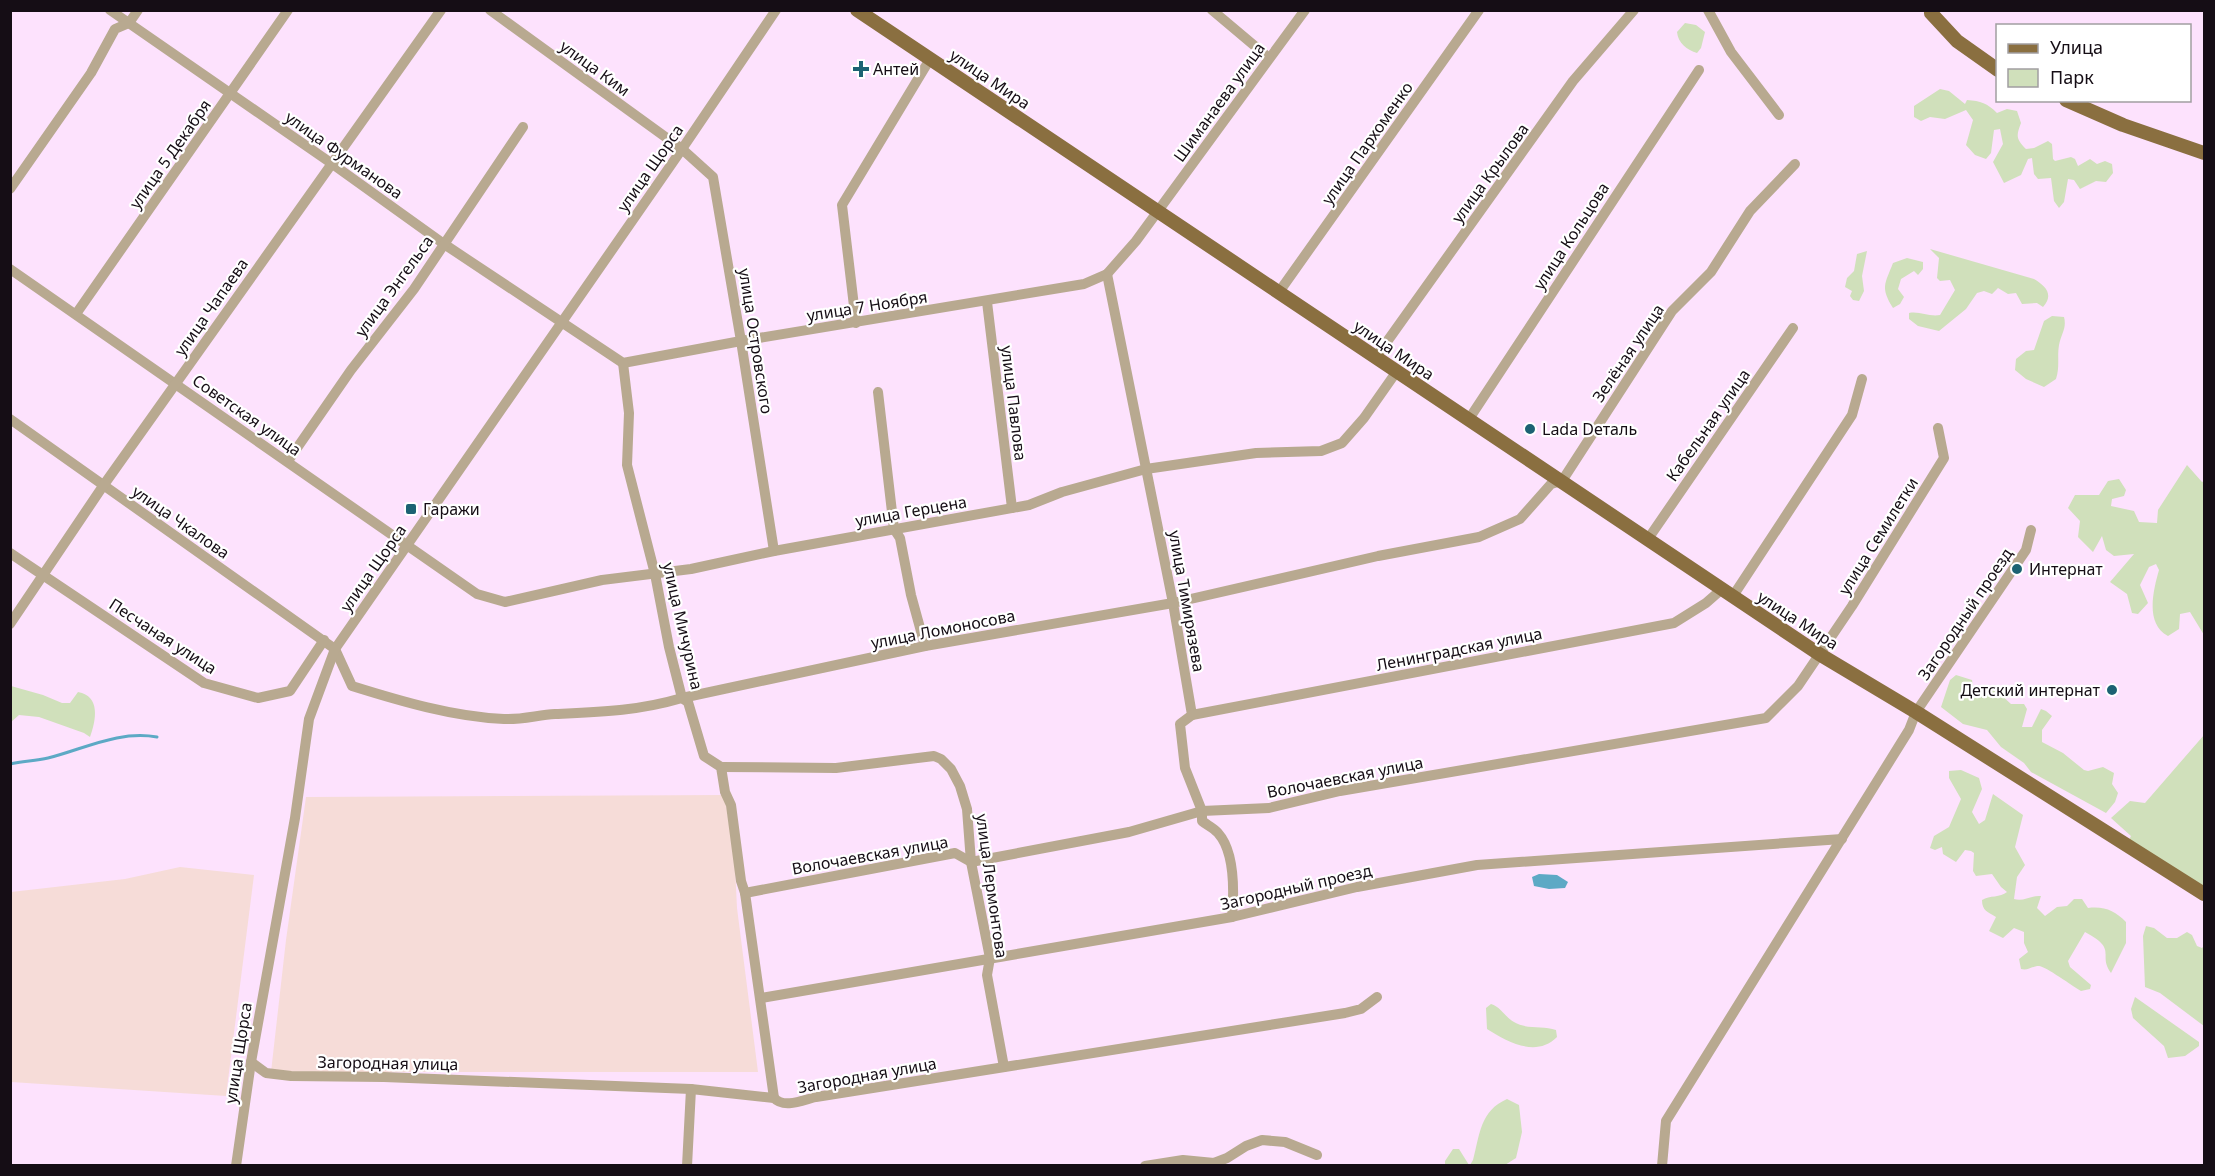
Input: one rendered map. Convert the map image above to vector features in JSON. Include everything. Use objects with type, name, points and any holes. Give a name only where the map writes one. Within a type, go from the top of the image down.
[{"type":"main road","points":[[1931,11],[1957,41],[1996,69]]},
{"type":"main road","name":"улица Мира","points":[[866,13],[930,59],[1819,654],[1916,712],[2205,894]]},
{"type":"main road","points":[[2071,102],[2123,125],[2205,153]]},
{"type":"street","name":"улица Фурманова","points":[[110,10],[444,244],[562,321]]},
{"type":"street","points":[[10,189],[90,73],[116,28],[129,24],[138,10]]},
{"type":"street","name":"улица 5 Декабря","points":[[76,314],[288,10]]},
{"type":"street","name":"улица Чапаева","points":[[10,624],[103,486],[441,10]]},
{"type":"street","name":"улица Ким","points":[[490,10],[682,149]]},
{"type":"street","name":"улица Щорса","points":[[237,1164],[251,1062],[295,818],[309,719],[335,649],[776,10]]},
{"type":"street","points":[[1212,10],[1269,58]]},
{"type":"street","name":"Шиманаева улица","points":[[1157,211],[1305,10]]},
{"type":"street","name":"улица Пархоменко","points":[[1279,292],[1479,10]]},
{"type":"street","name":"улица Крылова","points":[[1376,357],[1573,81],[1634,10]]},
{"type":"street","points":[[1708,10],[1731,52],[1779,115]]},
{"type":"street","points":[[856,323],[842,205],[930,59]]},
{"type":"street","name":"улица Кольцова","points":[[1468,419],[1699,70]]},
{"type":"street","name":"улица Энгельса","points":[[288,462],[351,370],[414,289],[523,127]]},
{"type":"street","name":"улица Островского","points":[[682,149],[713,177],[774,551]]},
{"type":"street","name":"Зелёная улица","points":[[1562,481],[1672,311],[1711,272],[1750,211],[1795,164]]},
{"type":"street","name":"улица 7 Ноября","points":[[623,363],[741,341],[1084,285],[1107,274],[1157,211]]},
{"type":"street","name":"Советская улица","points":[[10,269],[407,545]]},
{"type":"street","name":"улица Тимирязева","points":[[1107,274],[1173,603],[1192,716]]},
{"type":"street","name":"улица Павлова","points":[[987,302],[1012,508]]},
{"type":"street","points":[[562,321],[623,363]]},
{"type":"street","name":"Кабельная улица","points":[[1648,539],[1793,328]]},
{"type":"street","name":"улица Мичурина","points":[[623,363],[629,413],[627,465],[656,574],[669,647],[682,698],[688,702],[704,756],[722,767]]},
{"type":"street","name":"улица Герцена","points":[[407,545],[477,594],[505,602],[602,580],[691,569],[774,551],[1029,505],[1062,492],[1146,469],[1256,453],[1321,451],[1341,443],[1364,418],[1396,371]]},
{"type":"street","name":"Ленинградская улица","points":[[1192,716],[1674,623],[1727,593],[1852,415],[1862,379]]},
{"type":"street","points":[[878,392],[894,529],[900,538],[911,595],[925,646]]},
{"type":"street","name":"улица Чкалова","points":[[10,419],[335,649]]},
{"type":"street","name":"улица Семилетки","points":[[1819,654],[1852,606],[1944,458],[1938,428]]},
{"type":"street","name":"улица Ломоносова","points":[[335,649],[352,686],[391,699],[444,711],[505,719],[629,710],[925,646],[1173,603],[1378,556],[1479,537],[1520,519],[1551,484],[1562,481]]},
{"type":"street","name":"Загородный проезд","points":[[1916,712],[2026,550],[2031,530]]},
{"type":"street","name":"Песчаная улица","points":[[10,553],[204,683],[258,698],[290,691],[324,640]]},
{"type":"street","name":"Волочаевская улица","points":[[745,893],[955,853],[971,862],[1129,832],[1202,811],[1269,808],[1340,791],[1766,718],[1798,686],[1819,654]]},
{"type":"street","points":[[1662,1166],[1666,1121],[1909,730],[1916,712]]},
{"type":"street","points":[[1192,716],[1180,724],[1185,768],[1202,811],[1202,821],[1218,833],[1230,857],[1234,891],[1232,918]]},
{"type":"street","name":"улица Лермонтова","points":[[722,767],[836,768],[934,756],[941,759],[951,769],[960,786],[967,809],[971,862],[990,958],[987,975],[1004,1066]]},
{"type":"street","points":[[722,767],[745,893],[774,1098]]},
{"type":"street","name":"Загородный проезд","points":[[761,998],[1232,918],[1357,887],[1477,865],[1842,839]]},
{"type":"street","name":"Загородная улица","points":[[251,1062],[266,1073],[291,1076],[384,1077],[691,1089],[774,1098],[778,1102],[787,1104],[816,1097],[1004,1066],[1345,1013],[1362,1009],[1377,997]]},
{"type":"street","points":[[687,1166],[691,1089]]},
{"type":"street","points":[[1145,1166],[1183,1160],[1214,1163],[1262,1140],[1285,1142],[1317,1155]]},
{"type":"shaded area","points":[[725,795],[758,1072],[271,1072],[306,797]]},
{"type":"shaded area","points":[[180,867],[254,875],[226,1096],[11,1082],[11,892],[125,879]]},
{"type":"green space","points":[[1685,23],[1696,25],[1705,32],[1701,48],[1697,53],[1687,48],[1679,40],[1677,32]]},
{"type":"green space","points":[[1940,89],[1949,91],[1965,104],[1967,100],[1980,102],[1997,113],[2007,109],[2017,111],[2021,123],[2018,137],[2026,149],[2048,141],[2052,144],[2055,161],[2071,157],[2075,159],[2078,166],[2090,159],[2097,164],[2105,161],[2112,164],[2113,173],[2106,182],[2096,181],[2080,189],[2074,180],[2068,179],[2064,202],[2059,208],[2054,201],[2051,178],[2038,179],[2034,174],[2032,158],[2028,159],[2021,175],[2004,183],[1993,162],[2003,144],[2000,129],[1994,130],[1991,153],[1986,159],[1975,155],[1966,145],[1973,120],[1966,110],[1945,119],[1930,117],[1921,121],[1914,117],[1914,106]]},
{"type":"green space","points":[[1930,249],[2034,279],[2047,291],[2048,299],[2043,307],[2037,303],[2022,304],[2016,293],[2008,294],[1998,288],[1992,294],[1984,291],[1977,293],[1966,309],[1939,331],[1918,326],[1909,319],[1909,313],[1940,315],[1955,290],[1950,280],[1940,281],[1937,278],[1939,258]]},
{"type":"green space","points":[[1867,251],[1862,276],[1864,291],[1859,301],[1853,300],[1850,296],[1852,291],[1845,287],[1847,278],[1854,271],[1857,254]]},
{"type":"green space","points":[[1907,258],[1923,262],[1923,269],[1918,275],[1914,271],[1901,279],[1898,289],[1904,297],[1900,304],[1893,308],[1886,295],[1886,281],[1893,263]]},
{"type":"green space","points":[[2052,316],[2064,317],[2065,324],[2059,345],[2056,379],[2044,387],[2026,379],[2015,370],[2016,359],[2026,351],[2034,350],[2044,321]]},
{"type":"green space","points":[[2187,465],[2202,482],[2204,481],[2204,635],[2190,612],[2180,614],[2179,629],[2168,636],[2156,624],[2153,615],[2153,597],[2159,570],[2156,564],[2149,567],[2140,585],[2148,603],[2138,614],[2132,613],[2127,594],[2110,582],[2134,554],[2114,556],[2106,550],[2102,536],[2093,552],[2078,537],[2080,521],[2068,508],[2075,495],[2099,495],[2108,481],[2119,479],[2126,490],[2124,496],[2112,499],[2111,506],[2134,511],[2139,522],[2157,523],[2158,510]]},
{"type":"green space","points":[[1956,675],[1972,680],[1974,695],[1987,687],[2000,694],[2011,704],[2024,704],[2027,709],[2022,727],[2032,727],[2041,709],[2046,711],[2052,716],[2042,730],[2042,742],[2063,753],[2084,770],[2103,767],[2114,773],[2112,784],[2118,793],[2115,802],[2106,813],[2031,772],[2024,763],[2001,747],[1987,730],[1963,724],[1941,707],[1950,680]]},
{"type":"green space","points":[[11,686],[62,703],[70,703],[78,692],[85,694],[90,698],[95,710],[90,737],[39,717],[19,715],[11,722]]},
{"type":"green space","points":[[2204,735],[2204,886],[2128,842],[2131,836],[2111,818],[2130,801],[2145,803]]},
{"type":"green space","points":[[1961,770],[1979,778],[1982,789],[1972,812],[1979,824],[1985,820],[1993,794],[2023,815],[2015,847],[2025,865],[2017,877],[2014,899],[2041,896],[2037,908],[2045,916],[2057,907],[2067,906],[2074,899],[2082,899],[2088,908],[2109,910],[2126,922],[2126,943],[2111,973],[2107,967],[2106,952],[2101,943],[2085,932],[2068,961],[2070,967],[2091,985],[2090,989],[2081,991],[2039,966],[2021,969],[2019,959],[2028,952],[2024,943],[2024,932],[2014,928],[2003,938],[1989,931],[1996,917],[1986,911],[1982,904],[1985,898],[2007,892],[1992,874],[1976,876],[1973,871],[1974,853],[1971,851],[1965,850],[1956,862],[1943,854],[1942,847],[1935,850],[1930,848],[1934,836],[1949,827],[1961,799],[1949,778],[1949,771]]},
{"type":"green space","points":[[2146,926],[2154,928],[2167,938],[2177,938],[2187,932],[2192,935],[2197,946],[2202,948],[2204,946],[2204,1026],[2160,993],[2145,987],[2143,936]]},
{"type":"green space","points":[[2135,997],[2199,1042],[2199,1046],[2185,1056],[2168,1058],[2164,1046],[2133,1018],[2131,1009]]},
{"type":"green space","points":[[1491,1004],[1519,1024],[1556,1030],[1557,1037],[1549,1043],[1531,1047],[1504,1039],[1487,1029],[1486,1008]]},
{"type":"green space","points":[[1507,1099],[1519,1105],[1522,1132],[1516,1158],[1505,1165],[1470,1165],[1482,1124],[1491,1110]]},
{"type":"green space","points":[[1453,1149],[1459,1149],[1469,1165],[1445,1165]]},
{"type":"water","points":[[1539,874],[1557,875],[1568,882],[1565,888],[1549,889],[1534,886],[1532,877]]},
{"type":"waterway","points":[[10,764],[48,758],[115,738],[157,737]]},
{"type":"place","name":"Антей","points":[[861,69]]},
{"type":"place","name":"Lada Dеталь","points":[[1530,429]]},
{"type":"place","name":"Гаражи","points":[[411,509]]},
{"type":"place","name":"Интернат","points":[[2017,569]]},
{"type":"place","name":"Детский интернат","points":[[2112,690]]}]
